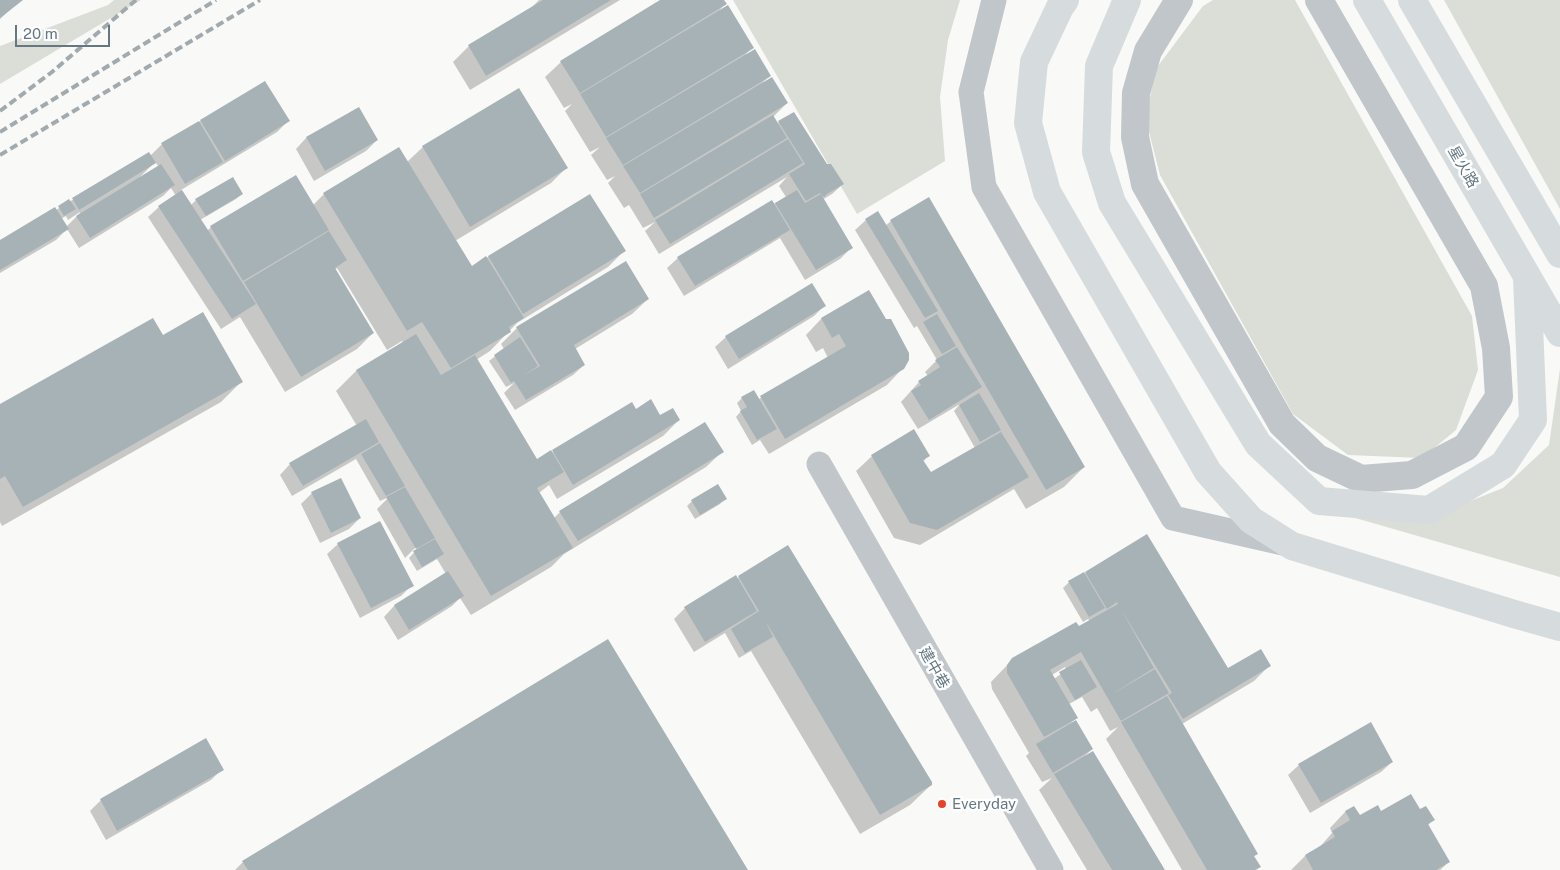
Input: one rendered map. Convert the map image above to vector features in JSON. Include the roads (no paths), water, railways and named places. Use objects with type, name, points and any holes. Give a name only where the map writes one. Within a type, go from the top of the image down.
[{"type":"main road","points":[[1065,0],[1034,62],[1028,123],[1048,192],[1208,472],[1251,520],[1292,546],[1560,627]]},
{"type":"main road","points":[[1127,0],[1098,66],[1096,152],[1112,203],[1258,444],[1319,501],[1429,510],[1503,465],[1533,420],[1527,277]]},
{"type":"main road","name":"星火路","points":[[1367,0],[1560,333]]},
{"type":"main road","points":[[1412,0],[1560,254]]},
{"type":"street","points":[[994,0],[971,92],[984,188],[1173,518],[1292,546]]},
{"type":"street","points":[[1179,0],[1148,51],[1136,93],[1135,137],[1145,184],[1282,424],[1317,458],[1361,479],[1412,475],[1466,447],[1499,397],[1496,348],[1484,286],[1319,0]]},
{"type":"street","name":"建中巷","points":[[819,464],[1051,870]]},
{"type":"railway","points":[[0,111],[52,72],[136,0]]},
{"type":"railway","points":[[0,132],[216,0]]},
{"type":"railway","points":[[0,155],[260,0]]},
{"type":"place","name":"Everyday","points":[[942,804]]}]
